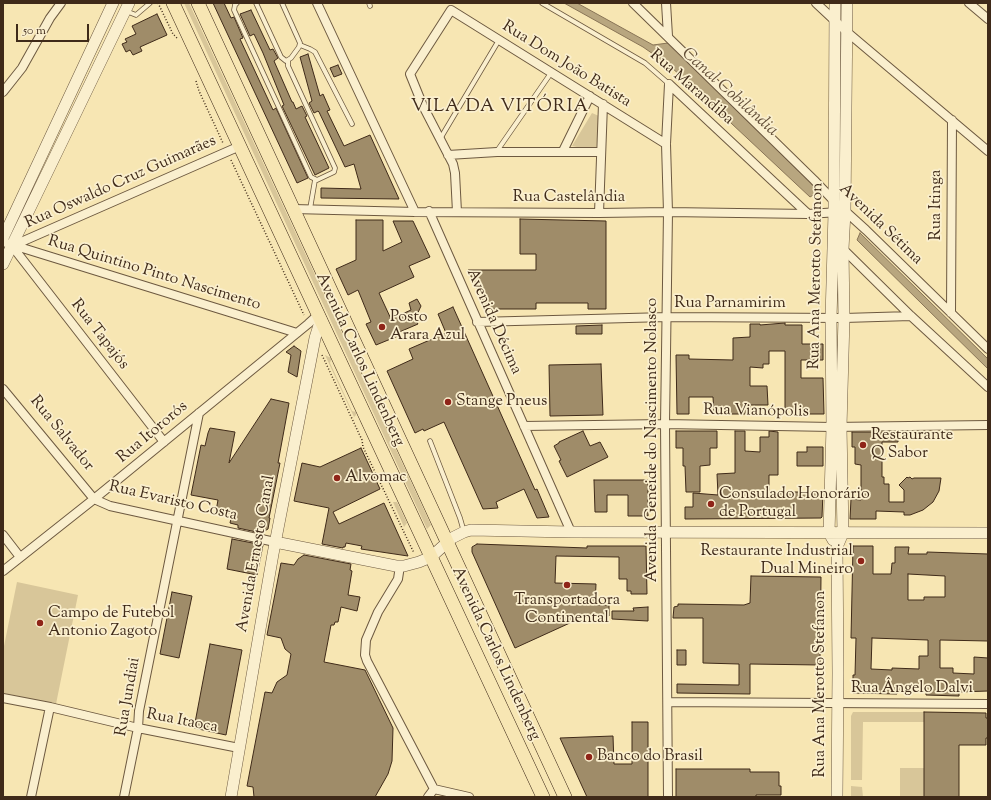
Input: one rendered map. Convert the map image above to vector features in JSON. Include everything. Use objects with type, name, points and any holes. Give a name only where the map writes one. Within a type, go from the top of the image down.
[{"type":"main road","name":"Avenida Carlos Lindenberg","points":[[173,3],[320,316],[542,796]]},
{"type":"main road","name":"Avenida Carlos Lindenberg","points":[[198,3],[565,797]]},
{"type":"street","points":[[3,92],[22,68],[50,18],[61,3]]},
{"type":"street","points":[[3,238],[113,3]]},
{"type":"street","points":[[317,3],[415,212]]},
{"type":"street","name":"Avenida Sétima","points":[[633,3],[834,201]]},
{"type":"street","points":[[666,3],[668,36]]},
{"type":"street","points":[[816,3],[988,151]]},
{"type":"street","name":"Rua Ana Merotto Stefanon","points":[[835,3],[834,201],[840,212],[843,249],[844,318],[829,533],[837,547]]},
{"type":"street","name":"Rua Ana Merotto Stefanon","points":[[837,797],[837,547],[843,532],[831,318],[840,212],[848,32],[847,3]]},
{"type":"street","points":[[969,3],[988,19]]},
{"type":"street","points":[[3,264],[8,244],[127,7]]},
{"type":"street","name":"Rua Dom João Batista","points":[[440,140],[423,106],[410,74],[451,10],[666,144]]},
{"type":"street","name":"Avenida Geneide do Nascimento Nolasco","points":[[668,797],[665,424],[668,212],[666,144],[669,84]]},
{"type":"street","name":"Rua Marandiba","points":[[669,84],[808,214]]},
{"type":"street","points":[[563,151],[590,96]]},
{"type":"street","points":[[598,213],[603,104]]},
{"type":"street","name":"Rua Itinga","points":[[951,313],[952,120]]},
{"type":"street","points":[[440,140],[453,164],[455,173],[457,212]]},
{"type":"street","name":"Rua Oswaldo Cruz Guimarães","points":[[8,244],[240,146]]},
{"type":"street","points":[[448,154],[563,151],[600,152]]},
{"type":"street","name":"Rua Castelândia","points":[[293,209],[415,212],[668,212],[808,214],[840,212]]},
{"type":"street","name":"Avenida Décima","points":[[429,212],[571,532]]},
{"type":"street","name":"Avenida Sétima","points":[[840,212],[866,230],[988,350]]},
{"type":"street","name":"Rua Quintino Pinto Nascimento","points":[[8,244],[297,333]]},
{"type":"street","name":"Rua Tapajós","points":[[8,244],[164,442]]},
{"type":"street","points":[[843,249],[911,316],[988,387]]},
{"type":"street","name":"Rua Itororós","points":[[3,570],[94,500],[308,324],[320,316]]},
{"type":"street","name":"Avenida Ernesto Canal","points":[[231,797],[275,542],[320,316]]},
{"type":"street","name":"Rua Parnamirim","points":[[477,322],[667,317],[844,318],[911,316]]},
{"type":"street","name":"Rua Salvador","points":[[3,389],[94,500]]},
{"type":"street","name":"Rua Jundiai","points":[[124,797],[138,728],[139,711],[199,413]]},
{"type":"street","name":"Rua Vianópolis","points":[[524,426],[665,424],[837,427],[988,425]]},
{"type":"street","name":"Rua Evaristo Costa","points":[[94,500],[110,506],[177,522],[400,566],[411,565],[431,557]]},
{"type":"street","points":[[431,557],[452,538],[470,530],[571,532],[843,532],[988,534]]},
{"type":"street","points":[[3,535],[20,557]]},
{"type":"street","points":[[400,566],[398,579],[378,612],[366,640],[365,655],[434,789],[469,797]]},
{"type":"street","name":"Rua Itaoca","points":[[3,698],[50,707],[138,728],[239,748]]},
{"type":"street","name":"Rua Ângelo Dalvi","points":[[668,702],[988,704]]},
{"type":"street","points":[[32,797],[50,707]]},
{"type":"street","points":[[428,797],[434,789]]},
{"type":"lane","points":[[127,7],[136,15],[150,3]]},
{"type":"lane","points":[[237,3],[234,10],[311,177],[315,180]]},
{"type":"lane","points":[[256,3],[281,57],[283,60],[288,60]]},
{"type":"lane","points":[[282,3],[300,45],[315,52],[352,124]]},
{"type":"lane","name":"Rua Marandiba","points":[[542,3],[645,63],[669,84]]},
{"type":"lane","points":[[440,140],[499,40]]},
{"type":"lane","points":[[300,45],[288,60],[288,66],[335,168],[334,172],[319,180],[315,180]]},
{"type":"lane","points":[[497,152],[551,72]]},
{"type":"lane","points":[[310,210],[315,180]]},
{"type":"lane","points":[[430,441],[464,532]]},
{"type":"path","points":[[158,3],[173,34],[178,40]]},
{"type":"path","name":"Avenida Carlos Lindenberg","points":[[196,76],[199,91],[308,324]]},
{"type":"path","name":"Avenida Carlos Lindenberg","points":[[315,338],[362,440],[363,448],[419,562]]},
{"type":"shaded area","points":[[184,3],[189,3],[431,525],[427,529]]},
{"type":"shaded area","points":[[564,3],[577,3],[653,45],[668,43],[817,189],[815,194],[810,197],[669,65],[643,47]]},
{"type":"shaded area","points":[[592,113],[599,116],[596,151],[572,146]]},
{"type":"shaded area","points":[[860,233],[988,359],[988,369],[857,240]]},
{"type":"shaded area","points":[[325,355],[331,358],[330,363],[352,411],[356,412],[354,417]]},
{"type":"shaded area","points":[[393,502],[397,502],[407,523],[404,527]]},
{"type":"shaded area","name":"Campo de Futebol Antonio Zagoto","points":[[17,582],[78,595],[56,704],[3,693],[3,651]]},
{"type":"shaded area","points":[[853,712],[924,712],[924,722],[863,722],[862,780],[851,780],[851,716]]},
{"type":"shaded area","points":[[900,768],[924,768],[924,797],[900,797]]},
{"type":"shaded area","points":[[851,786],[862,787],[863,797],[851,797]]},
{"type":"building","points":[[213,3],[224,3],[231,18],[234,17],[243,38],[240,39],[273,110],[276,108],[308,178],[297,183]]},
{"type":"building","points":[[251,10],[270,50],[273,49],[278,58],[274,61],[292,102],[296,109],[302,106],[307,116],[305,117],[329,168],[315,175],[282,106],[284,105],[263,53],[254,34],[250,36],[240,14]]},
{"type":"building","points":[[157,14],[167,35],[140,47],[142,51],[133,55],[130,50],[126,52],[122,44],[127,42],[125,39],[136,34],[132,26]]},
{"type":"building","points":[[308,54],[320,96],[323,94],[330,110],[327,111],[344,146],[370,135],[399,199],[321,198],[321,188],[361,189],[354,164],[345,167],[319,112],[314,113],[309,103],[312,101],[300,57]]},
{"type":"building","points":[[338,65],[342,74],[334,77],[330,68]]},
{"type":"building","points":[[520,219],[606,221],[606,309],[588,309],[588,303],[536,303],[536,309],[492,309],[485,305],[468,270],[536,270],[536,254],[520,254]]},
{"type":"building","points":[[356,220],[383,220],[383,251],[402,242],[393,221],[413,221],[430,257],[409,266],[414,277],[379,293],[391,319],[411,310],[409,303],[417,299],[421,306],[415,319],[418,324],[397,333],[398,336],[376,345],[366,324],[371,322],[358,290],[348,295],[336,269],[356,260]]},
{"type":"building","points":[[453,307],[535,490],[537,489],[549,517],[537,518],[524,489],[496,502],[498,508],[483,509],[444,422],[424,431],[423,429],[415,433],[387,371],[413,359],[409,349],[446,333],[438,314]]},
{"type":"building","points":[[785,323],[785,325],[802,325],[802,344],[823,344],[823,360],[801,360],[801,378],[823,378],[824,414],[804,414],[804,409],[785,409],[785,351],[769,351],[769,364],[763,364],[763,368],[750,367],[750,386],[767,386],[768,405],[750,405],[750,414],[714,414],[713,397],[689,397],[689,414],[677,414],[676,355],[689,355],[689,359],[733,360],[733,338],[750,337],[750,324],[760,325]]},
{"type":"building","points":[[602,325],[602,334],[576,334],[576,326]]},
{"type":"building","points":[[294,346],[301,351],[297,377],[288,372],[291,355],[286,352]]},
{"type":"building","points":[[601,364],[603,415],[550,416],[549,365]]},
{"type":"building","points":[[271,399],[289,403],[268,529],[261,533],[238,528],[238,525],[230,523],[232,514],[216,511],[218,500],[191,495],[201,445],[205,446],[210,428],[235,432],[229,463]]},
{"type":"building","points":[[583,431],[590,446],[600,442],[608,457],[567,477],[554,446],[559,442]]},
{"type":"building","points":[[676,431],[717,431],[717,448],[710,448],[710,465],[700,466],[700,492],[686,492],[685,466],[683,466],[683,448],[676,448]]},
{"type":"building","points":[[735,431],[745,431],[745,451],[760,452],[760,437],[769,437],[769,431],[778,432],[778,475],[769,475],[769,493],[823,492],[821,518],[685,519],[685,507],[693,507],[693,493],[718,495],[717,474],[735,473]]},
{"type":"building","points":[[852,432],[898,432],[898,442],[882,442],[882,477],[884,477],[884,484],[889,484],[889,502],[904,502],[904,490],[899,485],[907,477],[912,479],[941,478],[939,491],[933,502],[923,510],[910,515],[904,515],[904,512],[876,511],[876,519],[850,519],[851,499],[861,500],[861,465],[855,464],[855,447],[852,447]]},
{"type":"building","points":[[807,447],[823,447],[823,466],[797,466],[797,452],[807,452]]},
{"type":"building","points":[[361,448],[380,489],[333,512],[339,524],[384,503],[408,556],[361,549],[362,546],[346,543],[345,547],[343,548],[322,544],[329,508],[294,501],[302,463],[320,467]]},
{"type":"building","points":[[594,480],[648,480],[648,516],[628,516],[628,495],[607,495],[607,512],[595,512]]},
{"type":"building","points":[[232,539],[263,545],[257,575],[227,569]]},
{"type":"building","name":"Transportadora Continental","points":[[477,544],[587,548],[587,546],[646,546],[647,594],[631,594],[631,591],[627,591],[627,579],[619,579],[619,557],[556,556],[555,583],[596,584],[595,605],[609,605],[609,616],[583,617],[515,648],[472,552],[472,547]]},
{"type":"building","points":[[853,546],[873,546],[873,574],[891,574],[892,563],[895,563],[895,547],[909,547],[908,554],[927,554],[927,552],[988,554],[988,641],[940,640],[940,668],[953,668],[953,673],[974,674],[974,657],[988,658],[988,691],[959,692],[959,696],[926,695],[926,691],[897,690],[897,694],[853,693],[856,638],[851,638]],"holes":[[[908,574],[945,576],[945,597],[924,597],[924,600],[908,600]],[[872,638],[928,640],[928,656],[919,656],[919,669],[871,669]]]},
{"type":"building","points":[[304,555],[351,564],[350,570],[352,571],[348,595],[360,597],[357,611],[341,607],[338,622],[331,625],[324,662],[365,670],[393,728],[392,761],[388,774],[375,797],[254,797],[253,787],[247,786],[265,692],[272,693],[277,682],[287,675],[291,654],[285,649],[281,638],[267,635],[281,563],[294,565],[298,559]]},
{"type":"building","points":[[751,576],[821,577],[820,665],[750,664],[750,694],[677,693],[677,684],[739,685],[739,664],[703,663],[703,618],[673,618],[674,607],[678,606],[678,604],[744,605],[750,603]]},
{"type":"building","points":[[172,592],[192,596],[179,658],[160,654]]},
{"type":"building","points":[[648,607],[648,621],[612,619],[612,611],[634,611],[633,608]]},
{"type":"building","points":[[210,644],[242,650],[226,735],[194,728]]},
{"type":"building","points":[[677,650],[686,650],[686,665],[677,665]]},
{"type":"building","points":[[924,712],[986,713],[986,718],[988,718],[988,738],[986,738],[986,745],[959,745],[959,797],[924,797]]},
{"type":"building","points":[[632,722],[648,722],[648,797],[587,797],[560,738],[613,736],[614,764],[632,764]]},
{"type":"building","points":[[676,769],[750,769],[750,772],[779,772],[779,786],[781,786],[781,795],[756,795],[756,797],[676,797]]},
{"type":"place","name":"Posto Arara Azul","points":[[382,327]]},
{"type":"place","name":"Stange Pneus","points":[[448,402]]},
{"type":"place","name":"Restaurante Q Sabor","points":[[863,445]]},
{"type":"place","name":"Alvomac","points":[[337,478]]},
{"type":"place","name":"Consulado Honorário de Portugal","points":[[711,504]]},
{"type":"place","name":"Restaurante Industrial Dual Mineiro","points":[[861,561]]},
{"type":"place","name":"Transportadora Continental","points":[[567,585]]},
{"type":"place","name":"Campo de Futebol Antonio Zagoto","points":[[40,623]]},
{"type":"place","name":"Banco do Brasil","points":[[589,757]]},
{"type":"district","name":"VILA DA VITÓRIA","points":[[500,108]]},
{"type":"water label","name":"Canal Cobilândia","points":[[729,93]]}]
